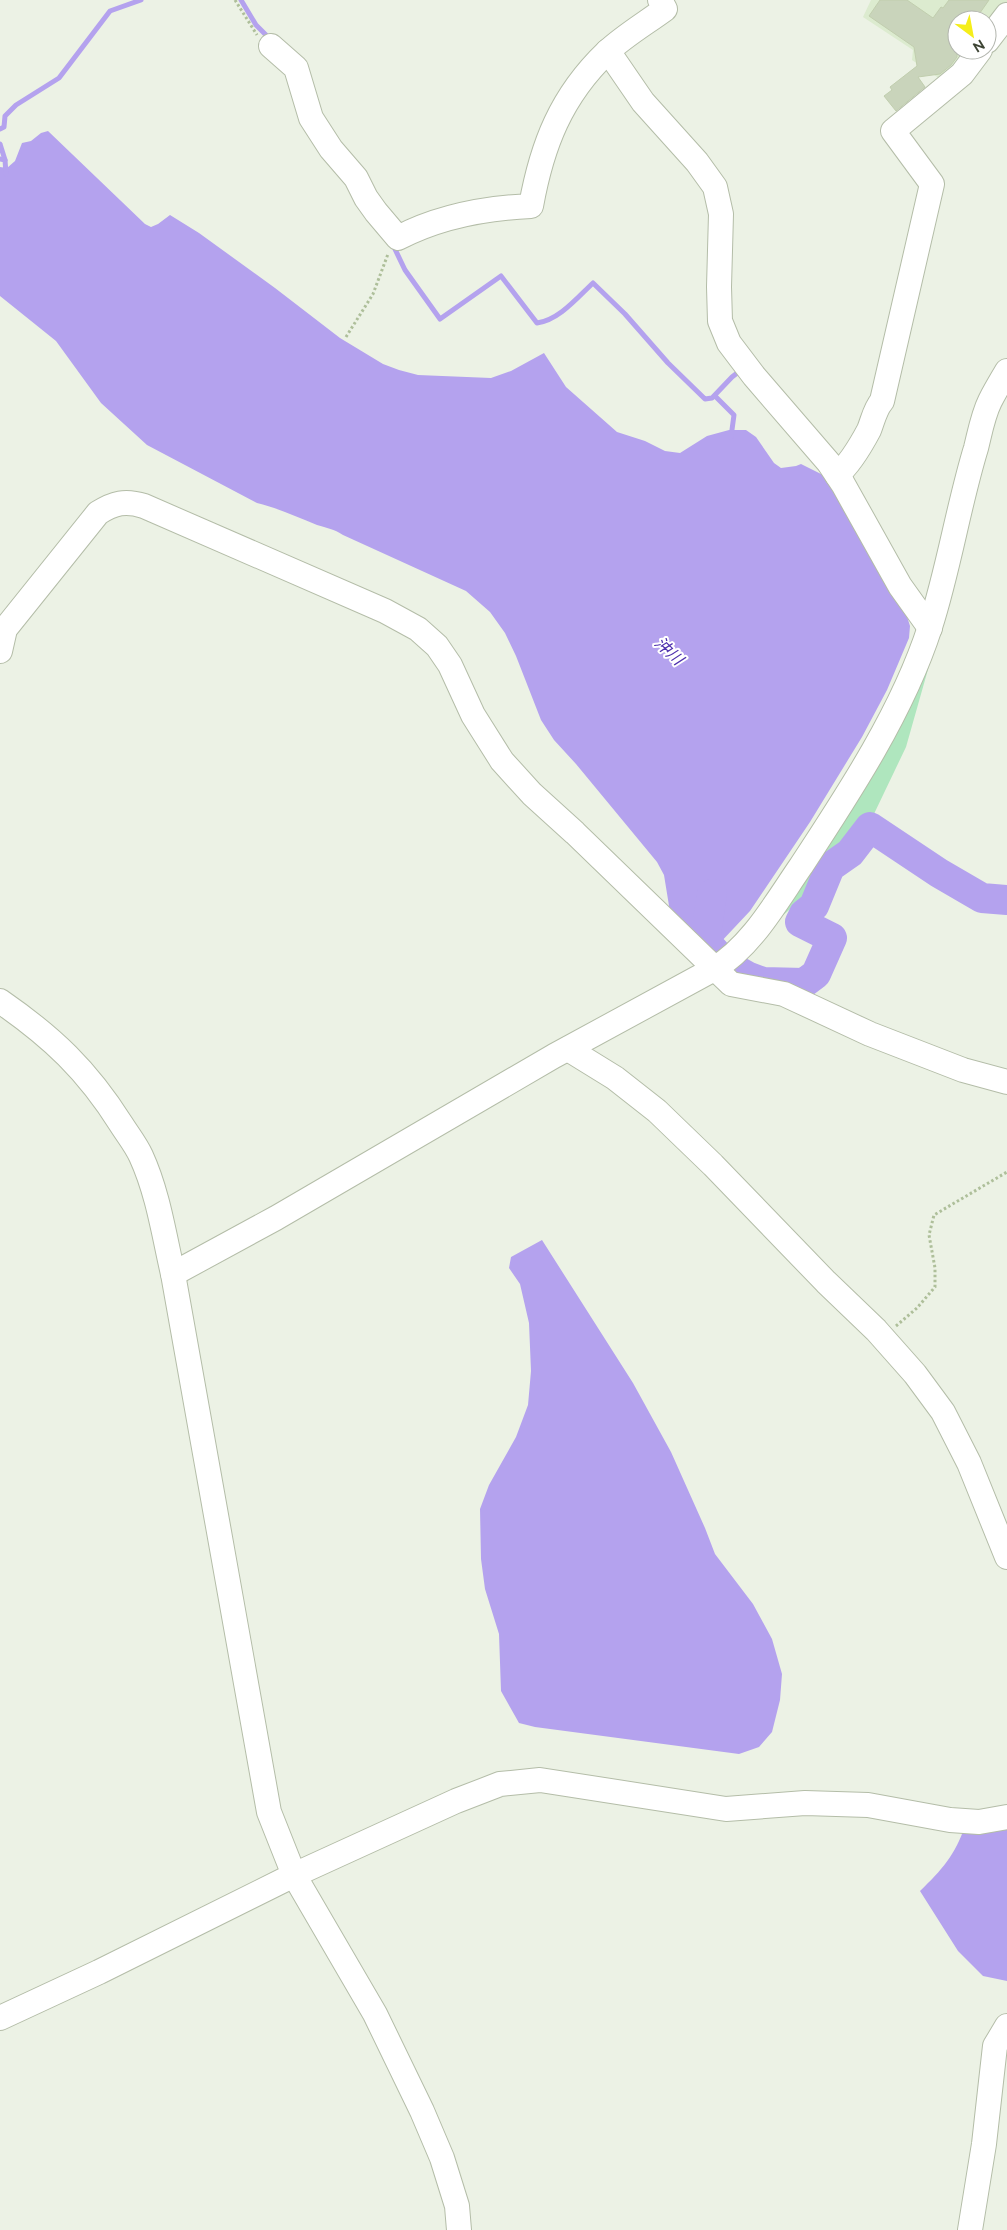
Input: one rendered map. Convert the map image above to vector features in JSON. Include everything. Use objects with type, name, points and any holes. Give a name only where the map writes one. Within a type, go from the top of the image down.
[{"type":"street","points":[[271,46],[296,68],[311,118],[331,149],[352,172],[366,198],[398,238],[417,228],[493,208],[531,206],[537,170],[566,100],[608,51],[665,9],[660,0]]},
{"type":"street","points":[[997,28],[1007,15]]},
{"type":"street","points":[[608,51],[643,102],[702,168],[715,187],[721,214],[719,287],[720,321],[724,333],[754,376],[837,475],[900,586],[930,628]]},
{"type":"street","points":[[837,475],[854,455],[868,430],[878,405],[882,401],[932,184],[893,131],[962,74],[972,60]]},
{"type":"street","points":[[173,1274],[276,1218],[568,1049],[714,969],[729,960],[740,949],[775,904],[823,833],[869,756],[901,697],[930,628],[968,474],[990,402],[1007,371]]},
{"type":"street","points":[[0,651],[5,628],[98,513],[114,503],[131,502],[144,506],[385,611],[418,629],[437,646],[450,665],[473,715],[502,761],[526,788],[576,832],[731,984],[784,994],[870,1034],[962,1070],[1007,1082]]},
{"type":"street","points":[[0,1001],[36,1025],[70,1056],[102,1094],[141,1156],[156,1199],[173,1274],[269,1812],[294,1875],[375,2014],[422,2111],[442,2158],[457,2206],[459,2230]]},
{"type":"street","points":[[568,1049],[615,1078],[657,1111],[714,1165],[826,1282],[882,1337],[915,1374],[942,1412],[969,1463],[1007,1557]]},
{"type":"street","points":[[0,2018],[99,1972],[294,1875],[500,1784],[540,1780],[726,1809],[805,1803],[868,1805],[950,1820],[979,1822],[1007,1817]]},
{"type":"street","points":[[970,2230],[984,2144],[995,2046],[1007,2026]]},
{"type":"path","points":[[235,0],[256,34],[271,46]]},
{"type":"path","points":[[346,337],[373,294],[392,246]]},
{"type":"path","points":[[882,1337],[917,1308],[935,1287],[935,1268],[929,1234],[934,1215],[1007,1172]]},
{"type":"shaded area","points":[[871,0],[1007,0],[1007,3],[997,16],[997,10],[947,10],[947,60],[962,60],[943,81],[912,60],[913,50],[863,17]]},
{"type":"green space","points":[[942,620],[906,747],[873,816],[847,851],[827,865],[816,891],[797,903],[756,939]]},
{"type":"water","points":[[48,131],[145,224],[151,227],[170,215],[199,233],[340,338],[383,364],[418,375],[491,378],[511,371],[544,353],[566,387],[617,432],[645,441],[665,451],[680,453],[707,436],[729,430],[746,430],[756,437],[774,463],[781,468],[801,464],[823,475],[828,474],[903,604],[910,626],[909,638],[887,690],[862,737],[810,822],[750,911],[718,945],[701,931],[691,940],[671,918],[664,875],[657,862],[554,740],[541,720],[505,633],[490,612],[466,591],[333,530],[257,503],[147,445],[101,403],[56,341],[0,296],[0,167],[7,168],[15,161],[22,143],[31,141],[41,133]]},
{"type":"water","points":[[542,1240],[633,1383],[671,1452],[715,1554],[753,1604],[772,1639],[782,1674],[780,1700],[772,1732],[759,1747],[739,1754],[535,1727],[519,1723],[501,1691],[499,1634],[485,1589],[481,1559],[480,1509],[489,1485],[516,1437],[528,1405],[531,1371],[529,1323],[520,1284],[509,1268],[511,1257]]},
{"type":"water","points":[[1007,1822],[1007,1981],[983,1976],[958,1951],[920,1891],[947,1861],[957,1845],[965,1826]]},
{"type":"building","points":[[880,0],[907,0],[933,18],[949,0],[989,0],[982,10],[947,10],[947,60],[955,60],[940,74],[918,77],[925,87],[896,111],[884,96],[892,90],[890,87],[917,66],[914,47],[869,16]]},
{"type":"waterway","points":[[0,129],[4,127],[5,116],[16,105],[59,78],[110,11],[141,0]]},
{"type":"waterway","points":[[241,0],[256,25],[270,39]]},
{"type":"waterway","points":[[0,144],[5,160]]},
{"type":"waterway","points":[[0,159],[5,160],[6,174]]},
{"type":"waterway","points":[[393,245],[405,270],[440,319],[501,276],[537,323],[553,318],[593,283],[625,314],[668,363],[705,399],[712,398],[741,370]]},
{"type":"waterway","points":[[715,396],[734,415],[731,437]]},
{"type":"waterway","name":"沖川","points":[[733,968],[763,982],[804,983],[816,974],[832,938],[800,922],[804,914],[814,906],[830,867],[850,853],[870,827],[939,873],[982,898],[1007,900]]},
{"type":"waterway","name":"沖川","points":[[712,894],[705,941],[716,953]]}]
